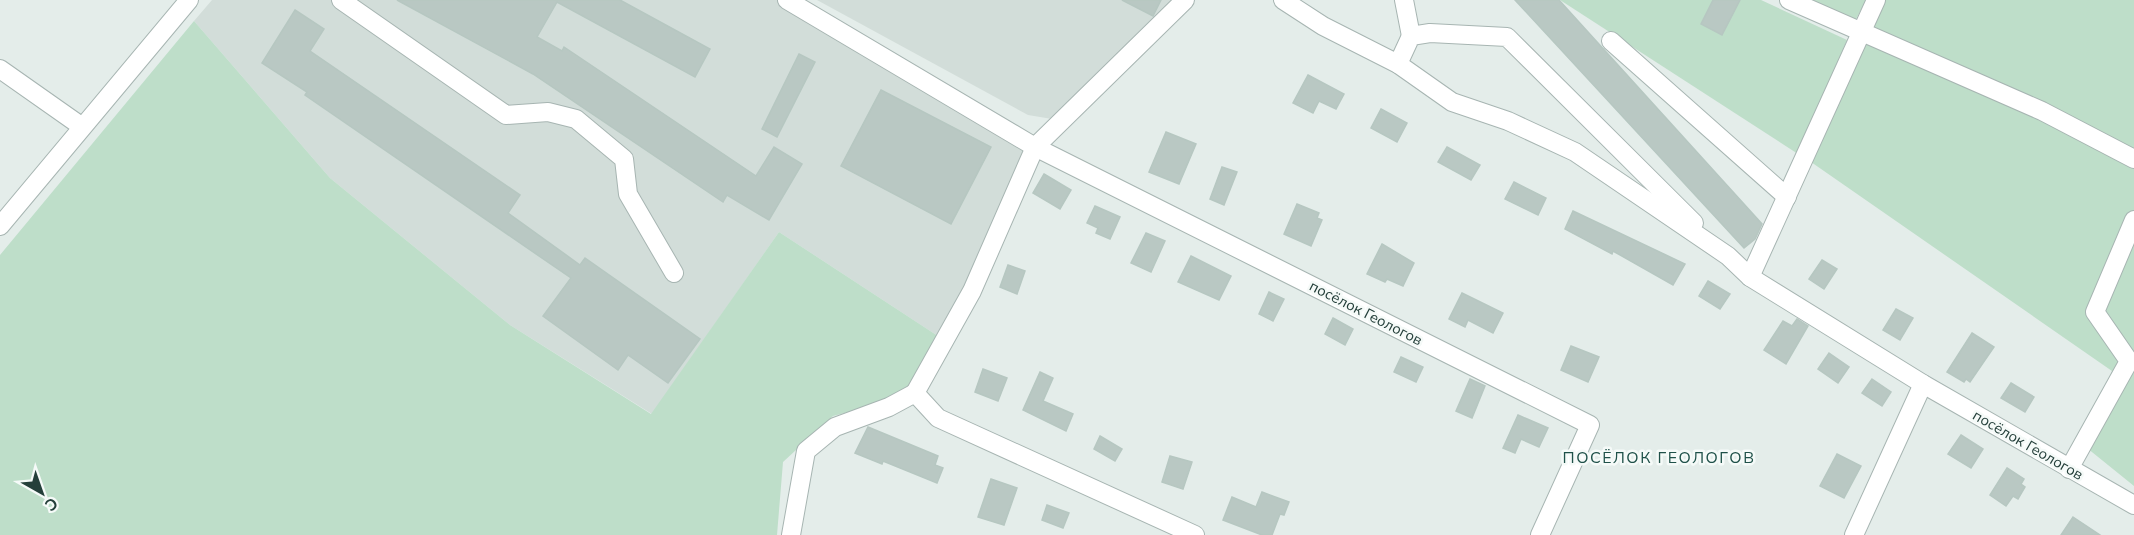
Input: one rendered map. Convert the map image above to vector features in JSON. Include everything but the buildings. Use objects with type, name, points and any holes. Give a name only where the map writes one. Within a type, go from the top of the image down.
[{"type":"street","points":[[0,226],[81,126],[189,0]]},
{"type":"street","points":[[341,0],[506,115],[548,112],[576,119],[624,159],[628,194],[674,273]]},
{"type":"street","points":[[787,0],[1035,147]]},
{"type":"street","points":[[791,535],[806,451],[835,427],[889,407],[915,393],[972,291],[1035,147],[1185,0]]},
{"type":"street","name":"посёлок Геологов","points":[[1283,0],[1323,26],[1398,64],[1452,102],[1509,121],[1575,152],[1728,256]]},
{"type":"street","points":[[1398,64],[1411,36],[1404,0]]},
{"type":"street","points":[[1789,0],[2042,111],[2134,159]]},
{"type":"street","points":[[1750,277],[1876,0]]},
{"type":"street","name":"посёлок Геологов","points":[[1411,36],[1430,33],[1506,37],[1750,277],[1923,384],[2134,505]]},
{"type":"street","points":[[1611,41],[1787,197]]},
{"type":"street","points":[[0,69],[81,126]]},
{"type":"street","name":"посёлок Геологов","points":[[1035,147],[1590,425],[1540,535]]},
{"type":"street","points":[[2069,469],[2129,361],[2095,312],[2134,220]]},
{"type":"street","points":[[1854,535],[1923,384]]},
{"type":"street","points":[[915,393],[938,418],[1195,535]]},
{"type":"shaded area","points":[[212,0],[790,0],[1037,152],[944,340],[779,232],[652,414],[510,325],[330,178],[194,21]]},
{"type":"shaded area","points":[[817,0],[1176,0],[1052,119],[1028,115]]},
{"type":"green space","points":[[1560,0],[1761,0],[1847,40],[1798,154]]},
{"type":"green space","points":[[1809,0],[1866,0],[1855,21]]},
{"type":"green space","points":[[1885,0],[2134,0],[2134,486],[2082,444],[2112,371],[1811,162]]},
{"type":"green space","points":[[194,21],[330,178],[510,325],[651,414],[779,232],[944,340],[902,398],[833,416],[783,462],[777,535],[0,535],[0,255]]},
{"type":"district","name":"ПОСЁЛОК ГЕОЛОГОВ","points":[[1659,458]]}]
